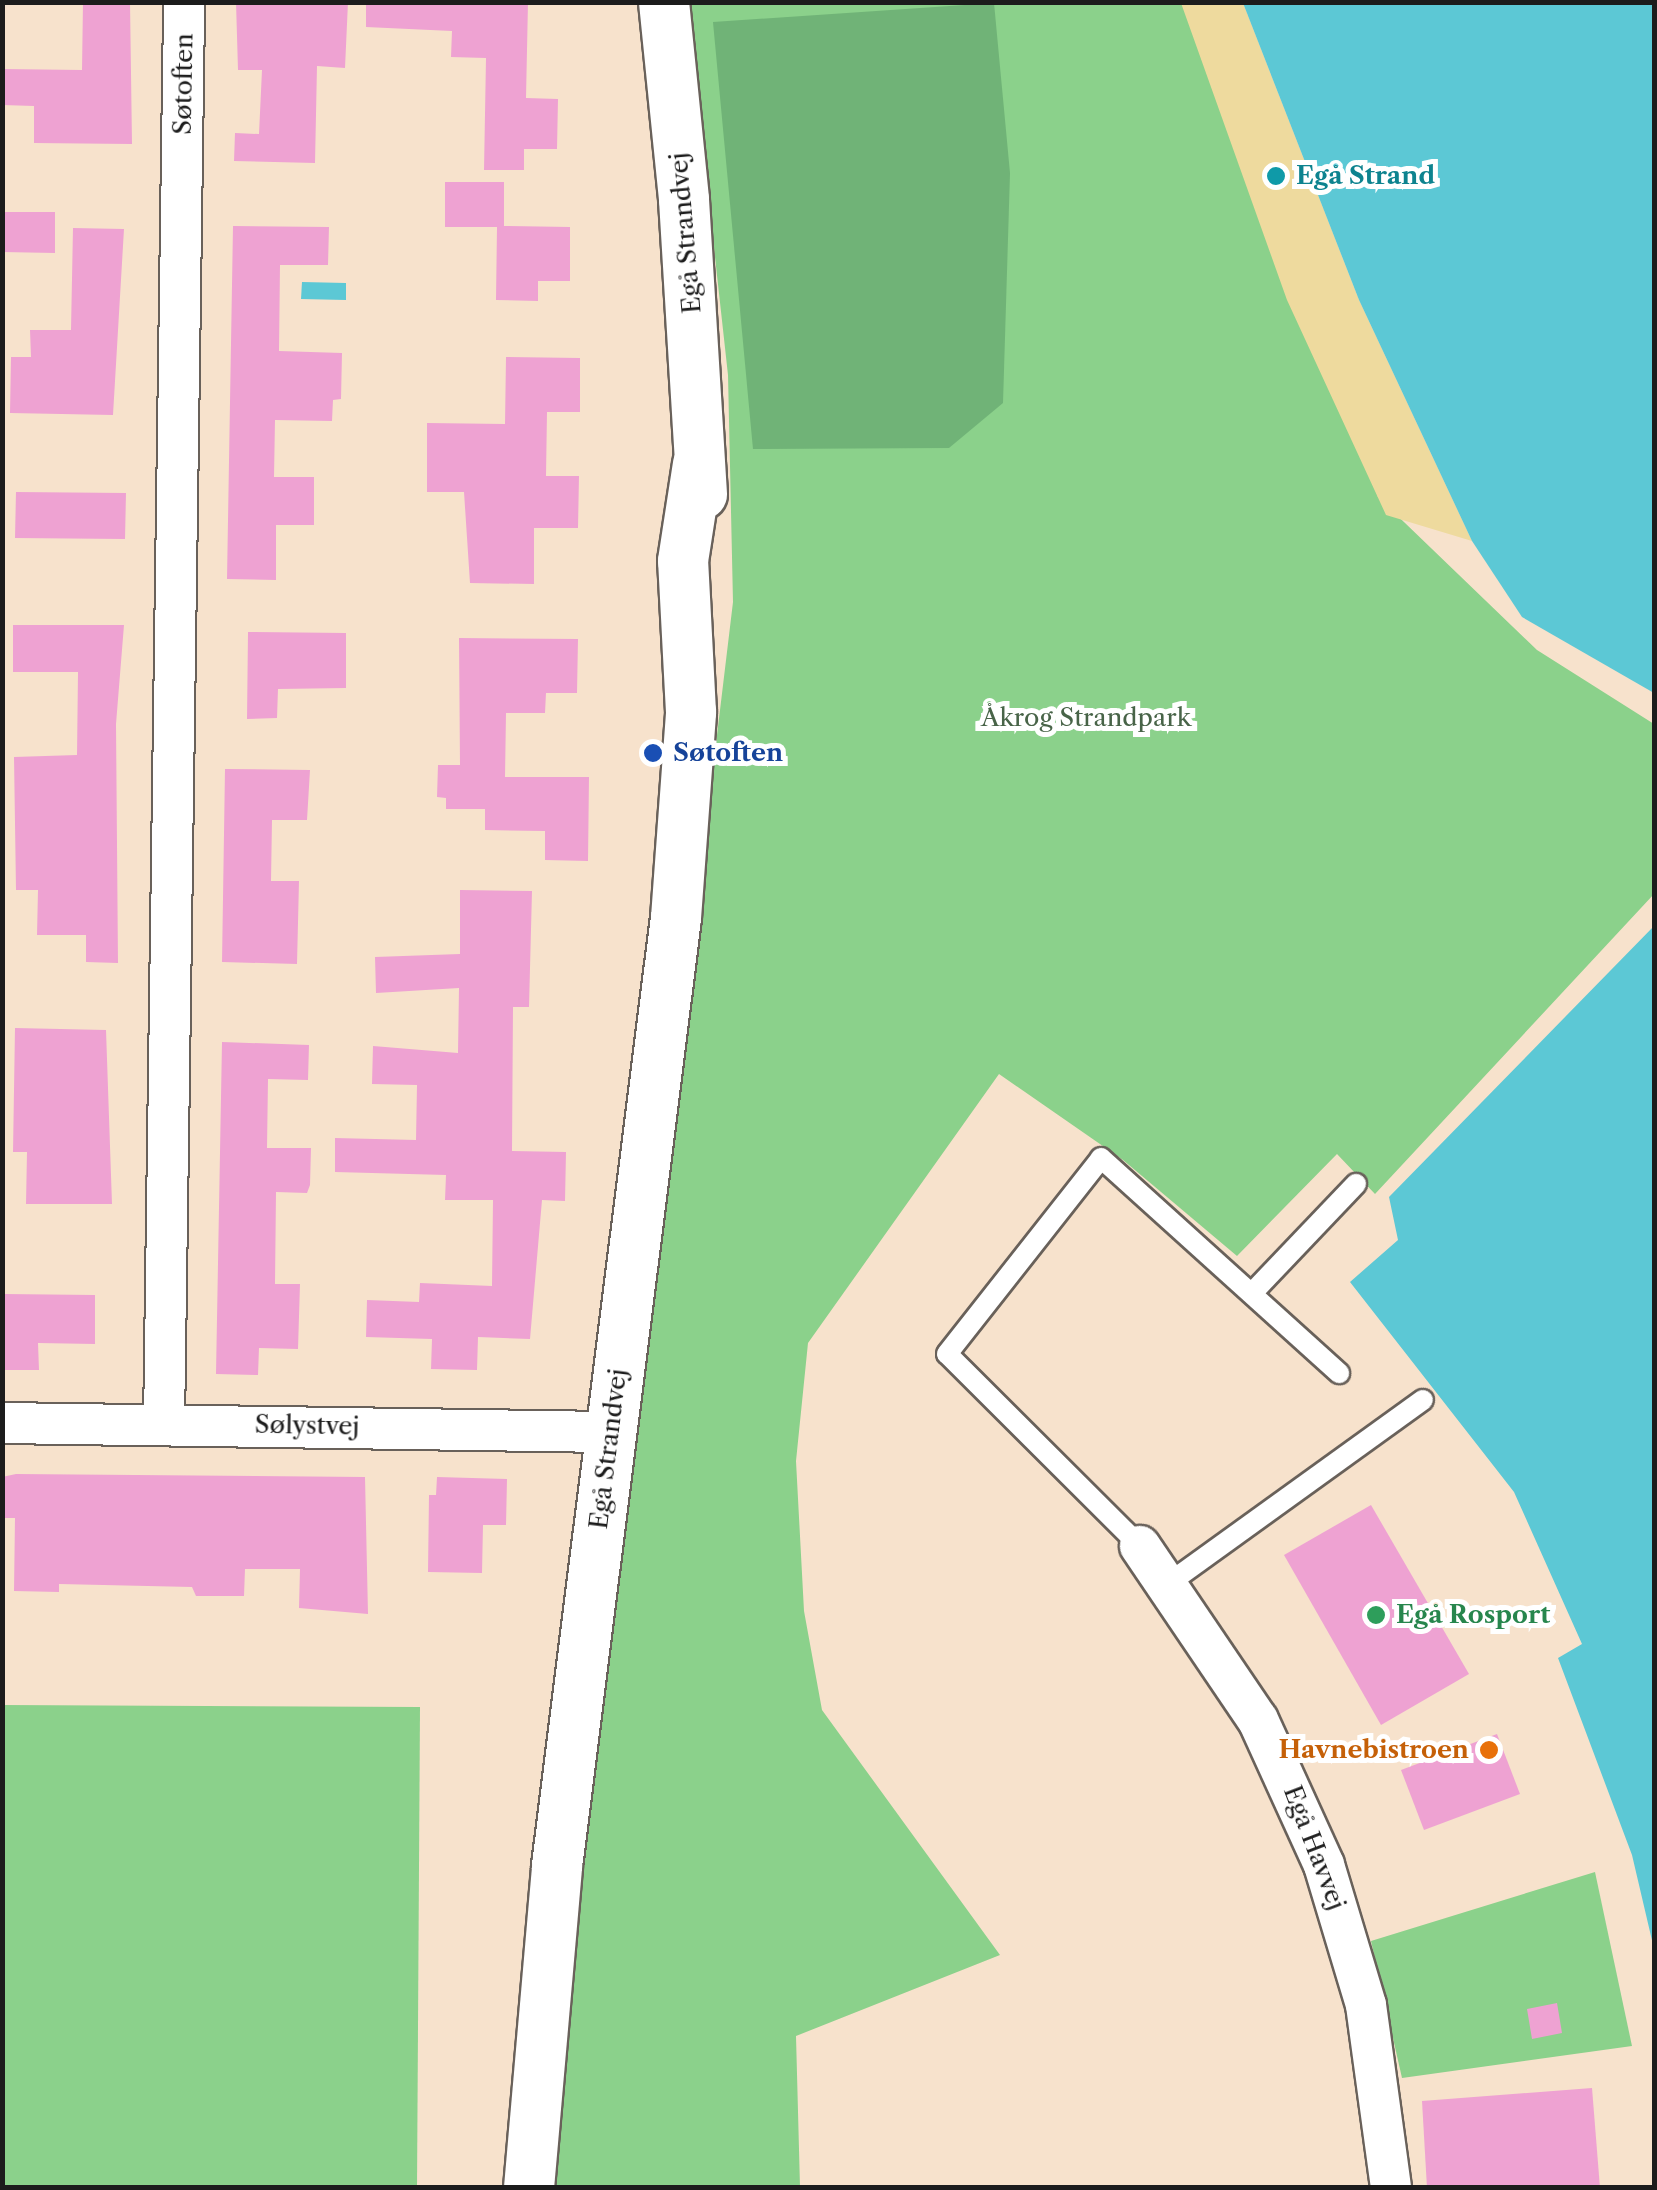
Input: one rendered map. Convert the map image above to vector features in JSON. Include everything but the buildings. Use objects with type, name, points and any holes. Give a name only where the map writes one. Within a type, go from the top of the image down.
[{"type":"street","name":"Søtoften","points":[[164,1425],[184,2]]},
{"type":"street","name":"Egå Strandvej","points":[[528,2188],[557,1866],[676,918],[691,712],[711,603],[698,464],[692,302],[664,2]]},
{"type":"street","name":"Sølystvej","points":[[2,1422],[611,1432]]},
{"type":"street","name":"Egå Havvej","points":[[1140,1546],[1169,1583],[1258,1720],[1324,1865],[1366,2005],[1391,2188]]},
{"type":"lane","points":[[1140,1546],[947,1354],[1102,1158],[1254,1291],[1340,1373]]},
{"type":"lane","points":[[1254,1291],[1356,1184]]},
{"type":"lane","points":[[1169,1583],[1423,1400]]},
{"type":"green space","name":"Åkrog Strandpark","points":[[687,3],[1197,3],[1378,497],[1537,650],[1654,724],[1654,894],[1375,1194],[1337,1154],[1237,1256],[1123,1160],[999,1074],[808,1343],[796,1461],[804,1611],[822,1710],[1000,1955],[796,2036],[800,2187],[550,2188],[568,1974],[733,602],[728,375]]},
{"type":"green space","points":[[994,3],[1010,173],[1003,403],[949,448],[753,449],[713,22]]},
{"type":"green space","points":[[3,1705],[420,1707],[417,2187],[3,2187]]},
{"type":"green space","points":[[1595,1872],[1632,2046],[1402,2078],[1371,1941]]},
{"type":"sand","name":"Egå Strand","points":[[1181,3],[1243,3],[1359,300],[1472,541],[1386,515],[1287,300]]},
{"type":"water","points":[[1243,3],[1654,3],[1654,693],[1522,617],[1472,541],[1359,300]]},
{"type":"water","points":[[302,282],[346,283],[346,300],[301,299]]},
{"type":"water","points":[[1654,926],[1654,1949],[1632,1855],[1558,1658],[1582,1644],[1514,1492],[1350,1282],[1398,1240],[1389,1197]]},
{"type":"place","name":"Egå Strand","points":[[1276,176]]},
{"type":"place","name":"Søtoften","points":[[653,753]]},
{"type":"place","name":"Egå Rosport","points":[[1376,1615]]},
{"type":"place","name":"Havnebistroen","points":[[1489,1750]]}]
